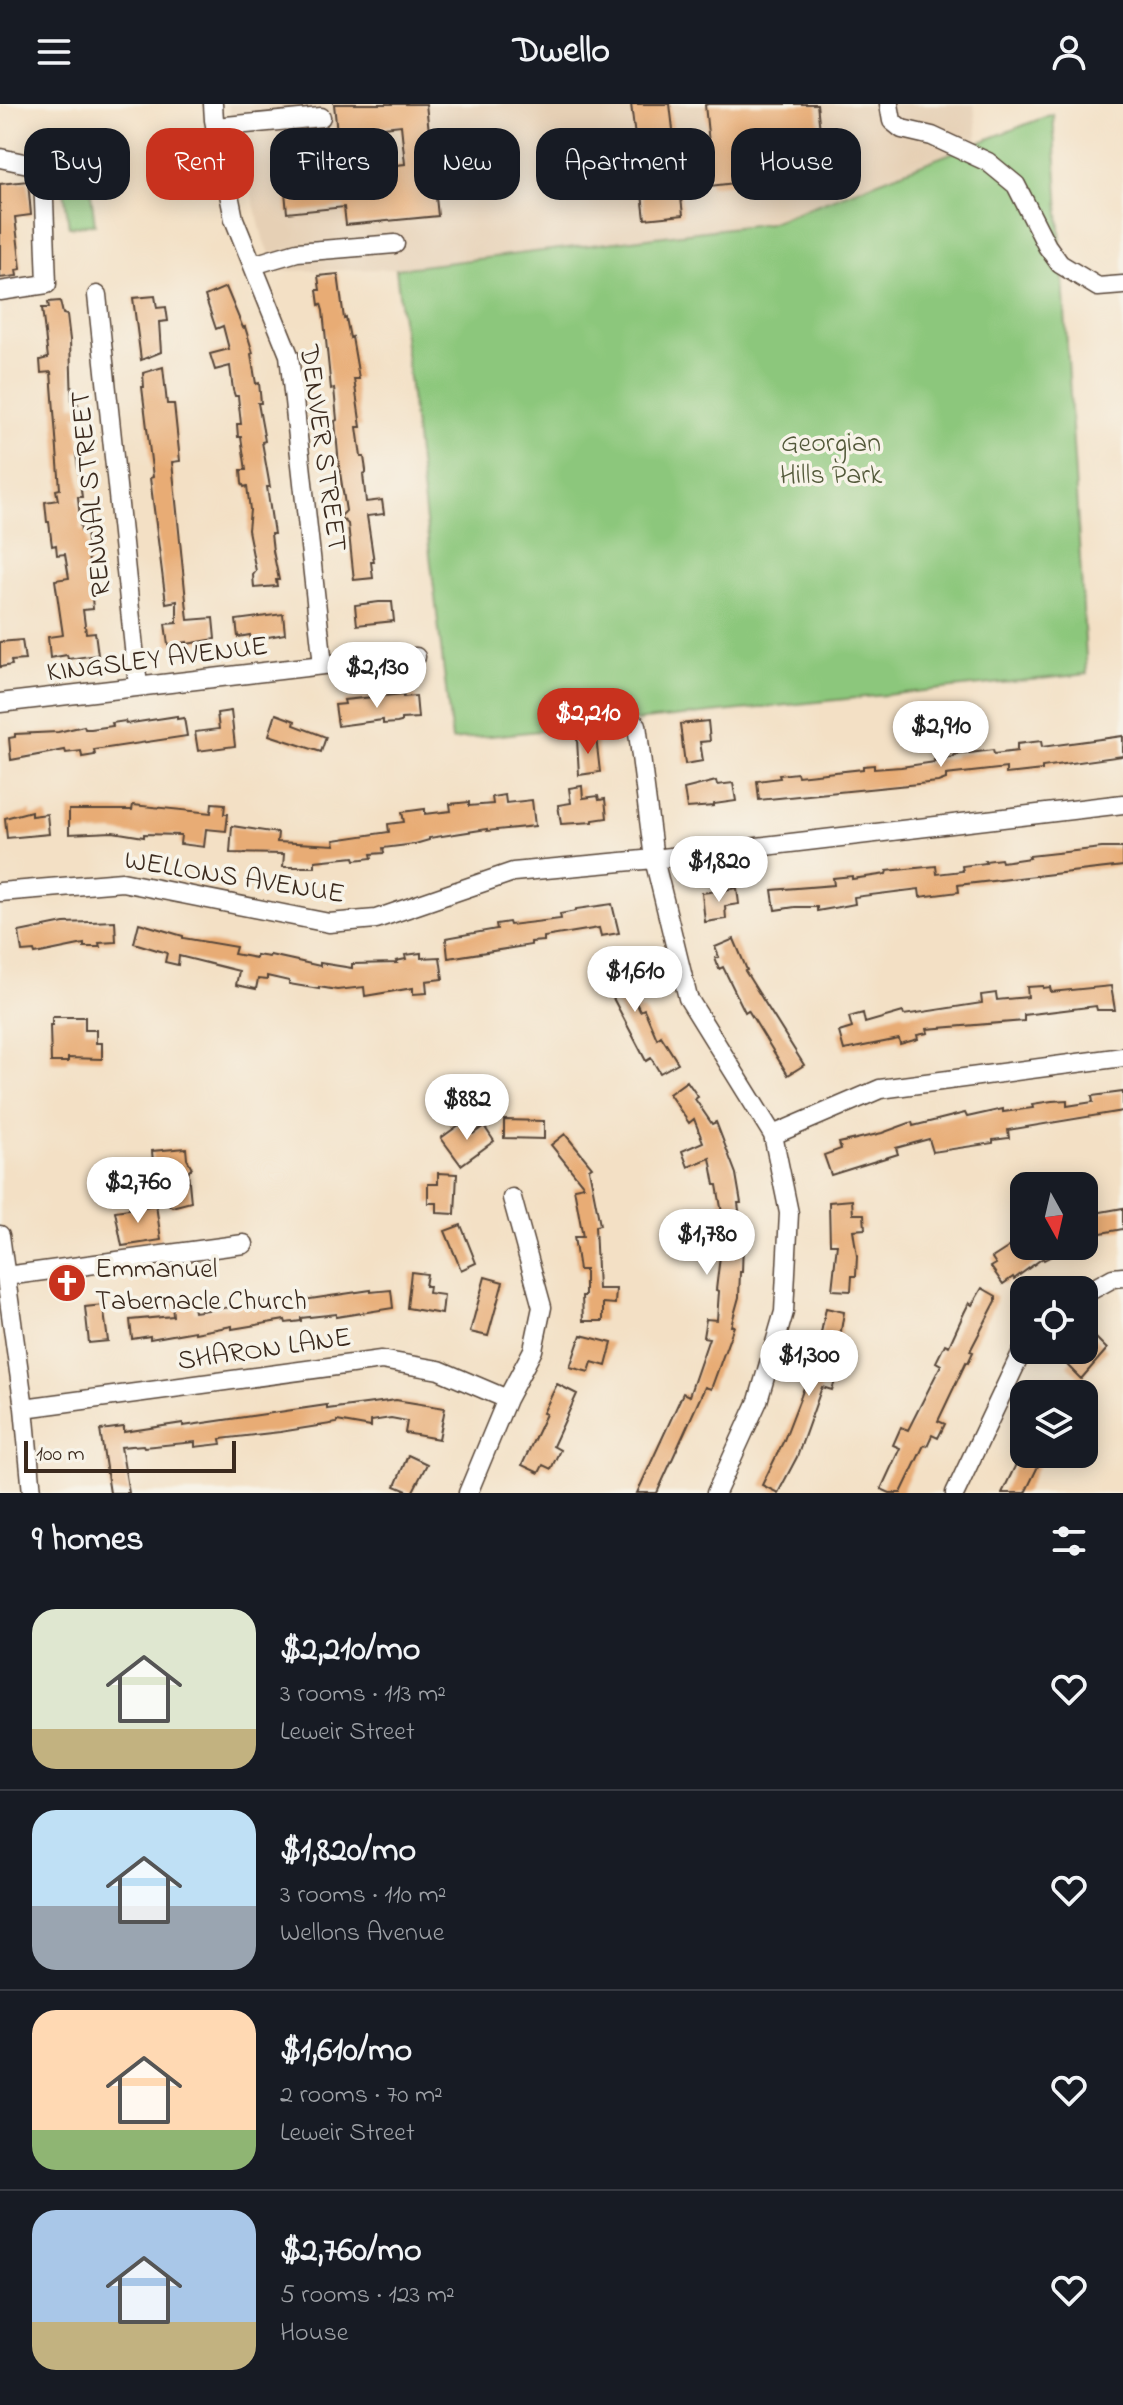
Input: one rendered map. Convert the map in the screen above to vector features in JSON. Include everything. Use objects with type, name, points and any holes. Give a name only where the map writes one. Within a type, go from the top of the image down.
[{"type":"street","name":"DENVER STREET","points":[[213,104],[234,219],[289,355],[323,665]]},
{"type":"street","points":[[889,104],[892,121],[902,129],[932,136],[988,162],[1016,185],[1047,246],[1060,264],[1098,287],[1123,285]]},
{"type":"street","points":[[215,127],[265,113],[321,117]]},
{"type":"street","points":[[0,158],[33,165],[43,173],[47,284],[0,291]]},
{"type":"street","points":[[253,265],[297,252],[395,244]]},
{"type":"street","name":"RENWAL STREET","points":[[97,295],[138,686]]},
{"type":"street","name":"KINGSLEY AVENUE","points":[[0,703],[416,657]]},
{"type":"street","points":[[637,725],[654,859],[688,998],[773,1135],[789,1213],[784,1312],[758,1401],[716,1493]]},
{"type":"street","name":"WELLONS AVENUE","points":[[0,892],[122,882],[329,923],[376,919],[513,872],[654,859],[1123,804]]},
{"type":"street","points":[[773,1135],[880,1089],[1123,1057]]},
{"type":"street","points":[[468,1493],[507,1399],[533,1350],[542,1307],[512,1198]]},
{"type":"street","points":[[0,1235],[24,1408],[32,1493]]},
{"type":"street","points":[[6,1276],[244,1244]]},
{"type":"street","points":[[1098,1286],[1113,1278],[1123,1277]]},
{"type":"street","name":"SHARON LANE","points":[[24,1408],[381,1360],[439,1370],[507,1399]]},
{"type":"street","points":[[955,1493],[1016,1364]]},
{"type":"shaded area","points":[[228,104],[974,104],[978,143],[861,188],[861,128],[731,128],[731,200],[829,200],[769,223],[396,269],[280,271],[264,242],[253,200],[254,128],[234,128]]},
{"type":"green space","name":"Georgian Hills Park","points":[[1053,114],[1087,674],[452,740],[396,269],[769,223],[829,200],[861,200],[861,188]]},
{"type":"green space","points":[[65,200],[92,200],[95,224],[69,227]]},
{"type":"building","points":[[334,104],[426,104],[429,128],[414,128],[414,200],[436,200],[438,216],[346,225],[344,207],[287,213],[286,200],[398,200],[398,165],[405,164],[401,125],[337,128]]},
{"type":"building","points":[[631,104],[670,104],[673,128],[634,128]]},
{"type":"building","points":[[817,104],[820,128],[731,128],[731,184],[715,185],[715,128],[707,128],[705,105]]},
{"type":"building","points":[[24,181],[24,200],[30,200],[31,215],[15,217],[21,269],[16,270],[17,276],[0,278],[0,184]]},
{"type":"building","points":[[643,200],[681,200],[683,215],[645,219]]},
{"type":"building","points":[[338,274],[344,319],[352,337],[359,379],[354,379],[361,427],[357,427],[366,470],[363,474],[366,502],[382,500],[384,514],[367,516],[374,562],[371,562],[373,578],[354,580],[348,524],[340,517],[346,511],[339,466],[334,388],[331,389],[323,311],[317,290],[320,290],[318,276]]},
{"type":"building","points":[[226,287],[245,327],[253,353],[256,384],[259,383],[261,403],[258,403],[270,487],[267,487],[279,580],[276,580],[277,586],[254,588],[253,575],[256,571],[248,530],[250,510],[241,470],[246,470],[241,437],[238,437],[237,424],[241,424],[238,396],[233,390],[230,366],[215,370],[210,354],[229,349],[223,326],[216,329],[205,296]]},
{"type":"building","points":[[155,296],[157,308],[166,307],[168,321],[159,322],[161,352],[141,360],[133,298]]},
{"type":"building","points":[[60,301],[63,314],[67,315],[70,340],[72,405],[78,404],[80,416],[75,416],[81,452],[76,453],[82,497],[78,497],[81,531],[86,530],[93,609],[83,610],[86,633],[95,632],[98,655],[68,659],[67,655],[50,658],[48,637],[63,635],[55,580],[69,578],[65,554],[57,555],[47,522],[45,502],[58,500],[56,490],[60,489],[51,372],[41,373],[40,360],[48,358],[42,308],[49,308],[48,302]]},
{"type":"building","points":[[163,367],[167,404],[174,404],[180,461],[172,462],[188,620],[213,618],[215,639],[168,645],[165,624],[177,623],[177,601],[166,603],[142,387],[143,373]]},
{"type":"building","points":[[392,602],[394,621],[357,625],[355,605]]},
{"type":"building","points":[[283,614],[285,634],[251,640],[250,635],[238,637],[236,620]]},
{"type":"building","points":[[22,640],[25,660],[11,661],[12,665],[0,667],[0,642]]},
{"type":"building","points":[[403,694],[403,697],[416,696],[418,718],[401,719],[397,723],[383,724],[383,720],[338,726],[335,705],[345,704],[344,700]]},
{"type":"building","points":[[231,711],[235,746],[198,751],[195,732],[219,729],[217,713]]},
{"type":"building","points":[[276,714],[295,721],[294,725],[326,737],[321,752],[269,735]]},
{"type":"building","points":[[177,716],[177,719],[184,718],[187,736],[94,750],[95,755],[82,757],[81,751],[66,753],[65,750],[11,760],[9,738],[15,737],[15,734],[58,732],[84,726],[91,729],[125,721],[126,724]]},
{"type":"building","points":[[708,721],[710,741],[700,742],[703,761],[685,764],[680,724]]},
{"type":"building","points":[[1123,736],[1123,756],[1042,767],[1042,770],[1006,774],[1006,768],[946,775],[946,779],[938,782],[759,800],[757,781],[780,778],[779,775],[797,773],[798,776],[874,765],[874,769],[901,767],[935,762],[954,755],[993,750],[994,754],[1017,751],[1017,744],[1041,741],[1042,747]]},
{"type":"building","points":[[596,737],[600,772],[579,775],[577,739]]},
{"type":"building","points":[[716,781],[717,785],[733,783],[736,801],[687,808],[684,789]]},
{"type":"building","points":[[582,786],[583,798],[598,796],[599,800],[605,799],[607,818],[561,824],[558,805],[571,803],[569,788]]},
{"type":"building","points":[[505,795],[506,803],[532,800],[535,826],[487,829],[429,838],[415,844],[383,848],[384,853],[371,854],[372,858],[315,861],[315,867],[283,867],[284,854],[230,853],[232,826],[278,833],[277,842],[335,845],[334,840],[389,832],[388,824],[404,822],[402,812],[425,809],[425,814],[451,811],[450,804],[493,804],[492,797]]},
{"type":"building","points":[[212,803],[225,804],[224,814],[228,814],[226,831],[206,829],[204,847],[180,844],[181,835],[69,834],[69,810],[132,810],[133,805],[211,813]]},
{"type":"building","points":[[31,811],[31,816],[47,814],[49,834],[7,838],[5,818]]},
{"type":"building","points":[[1102,848],[1123,848],[1123,866],[958,885],[959,892],[920,897],[919,889],[854,897],[855,904],[817,911],[817,907],[775,910],[772,890],[834,885],[833,878],[852,876],[852,879],[886,874],[887,871],[936,866],[937,874],[963,871],[962,866],[985,861],[1001,859],[1002,862]]},
{"type":"building","points":[[737,888],[739,904],[725,906],[726,919],[705,922],[702,893]]},
{"type":"building","points":[[612,904],[619,933],[601,936],[599,928],[544,937],[544,941],[531,942],[531,945],[448,958],[446,938],[497,929],[496,924],[561,919],[560,914],[576,909]]},
{"type":"building","points":[[115,921],[116,942],[99,943],[100,947],[84,947],[84,944],[35,954],[34,951],[22,952],[19,932],[64,923]]},
{"type":"building","points":[[139,923],[183,938],[236,947],[234,954],[256,958],[256,955],[270,955],[320,966],[320,963],[352,968],[352,964],[397,963],[406,959],[405,955],[421,953],[421,958],[440,957],[443,979],[426,981],[427,993],[413,994],[413,988],[365,996],[364,987],[319,989],[289,984],[289,981],[267,976],[267,980],[258,979],[256,989],[236,985],[239,971],[179,956],[178,965],[165,962],[167,953],[134,943]]},
{"type":"building","points":[[734,939],[745,971],[804,1065],[788,1075],[748,1010],[745,1012],[723,967],[719,969],[715,947]]},
{"type":"building","points":[[618,952],[620,958],[624,957],[631,977],[631,984],[628,985],[640,1011],[644,1009],[657,1039],[661,1036],[678,1063],[660,1073],[651,1058],[646,1061],[613,998],[600,957]]},
{"type":"building","points":[[1111,986],[1115,1010],[1097,1010],[1096,1006],[1024,1015],[1024,1021],[927,1029],[928,1033],[917,1035],[918,1039],[900,1044],[899,1039],[844,1050],[839,1032],[852,1028],[849,1017],[863,1013],[865,1023],[903,1012],[904,1015],[982,1003],[981,995],[996,993],[997,1000],[1028,997],[1027,987],[1050,987],[1051,992]]},
{"type":"building","points":[[52,1017],[85,1017],[85,1030],[96,1030],[96,1043],[102,1043],[102,1059],[68,1058],[68,1062],[51,1062]]},
{"type":"building","points":[[687,1081],[712,1124],[716,1122],[736,1174],[741,1225],[746,1242],[743,1242],[739,1297],[731,1326],[734,1326],[711,1389],[705,1387],[657,1493],[637,1493],[683,1393],[689,1396],[709,1338],[703,1337],[706,1319],[717,1320],[719,1291],[716,1290],[720,1256],[717,1234],[706,1236],[700,1215],[722,1213],[717,1185],[710,1158],[688,1167],[682,1151],[703,1142],[694,1119],[689,1123],[669,1094]]},
{"type":"building","points":[[1123,1092],[1123,1111],[1008,1130],[1009,1138],[993,1140],[993,1143],[933,1152],[929,1139],[896,1148],[898,1154],[831,1175],[824,1155],[841,1149],[839,1143],[912,1122],[913,1126],[965,1113],[967,1117],[1003,1109],[1003,1112],[1033,1108],[1032,1104],[1052,1101],[1067,1100],[1067,1106],[1093,1102],[1092,1096]]},
{"type":"building","points":[[504,1120],[544,1121],[544,1139],[504,1138]]},
{"type":"building","points":[[463,1122],[473,1134],[484,1126],[494,1141],[461,1165],[441,1138]]},
{"type":"building","points":[[565,1134],[592,1167],[589,1169],[600,1225],[595,1226],[598,1289],[616,1289],[615,1304],[603,1303],[603,1321],[583,1321],[585,1270],[579,1270],[574,1237],[583,1237],[574,1188],[584,1186],[551,1145]]},
{"type":"building","points":[[186,1148],[192,1168],[188,1172],[191,1202],[172,1207],[156,1195],[152,1151]]},
{"type":"building","points":[[438,1173],[457,1174],[455,1214],[437,1213],[437,1203],[428,1203],[428,1184],[438,1184]]},
{"type":"building","points":[[852,1200],[853,1214],[864,1214],[865,1229],[853,1230],[856,1276],[852,1276],[851,1291],[832,1290],[837,1244],[830,1244],[829,1202]]},
{"type":"building","points":[[156,1205],[161,1240],[122,1246],[115,1211]]},
{"type":"building","points":[[1123,1208],[1123,1229],[1098,1234],[1098,1212]]},
{"type":"building","points":[[461,1225],[476,1263],[461,1270],[445,1231]]},
{"type":"building","points":[[1010,1246],[1010,1260],[1040,1260],[1018,1276],[1010,1276],[1003,1284],[991,1267],[996,1264],[992,1258]]},
{"type":"building","points":[[411,1272],[427,1274],[425,1286],[429,1286],[428,1293],[444,1295],[442,1314],[407,1308]]},
{"type":"building","points":[[485,1277],[503,1282],[488,1336],[470,1332]]},
{"type":"building","points":[[982,1288],[996,1296],[996,1301],[938,1421],[945,1424],[938,1438],[932,1435],[927,1446],[924,1445],[901,1493],[881,1489],[900,1448],[893,1445],[901,1427],[908,1430],[941,1365],[936,1362],[945,1344],[949,1346],[969,1303],[972,1305]]},
{"type":"building","points":[[391,1290],[393,1308],[132,1339],[130,1320],[173,1316],[172,1303],[192,1301],[194,1312]]},
{"type":"building","points":[[103,1305],[108,1341],[89,1343],[85,1307]]},
{"type":"building","points":[[826,1308],[844,1312],[836,1362],[846,1365],[842,1376],[837,1374],[832,1390],[822,1387],[797,1457],[778,1493],[762,1485],[801,1396],[818,1348]]},
{"type":"building","points":[[581,1335],[612,1343],[606,1366],[592,1362],[589,1372],[570,1367]]},
{"type":"building","points":[[1098,1340],[1107,1349],[1098,1359]]},
{"type":"building","points":[[1068,1364],[1094,1364],[1081,1379]]},
{"type":"building","points":[[557,1384],[577,1394],[553,1446],[560,1450],[551,1469],[543,1465],[539,1473],[522,1465]]},
{"type":"building","points":[[396,1400],[445,1408],[439,1439],[405,1433],[407,1421],[391,1418],[371,1421],[371,1427],[337,1421],[220,1439],[221,1444],[195,1447],[195,1442],[121,1447],[129,1493],[110,1493],[100,1430],[124,1427],[124,1432],[327,1405],[327,1409]]},
{"type":"building","points":[[408,1455],[427,1464],[412,1493],[395,1486]]},
{"type":"building","points":[[1014,1468],[1037,1468],[1025,1493],[1002,1493]]},
{"type":"place","name":"Emmanuel Tabernacle Church","points":[[67,1283]]}]
